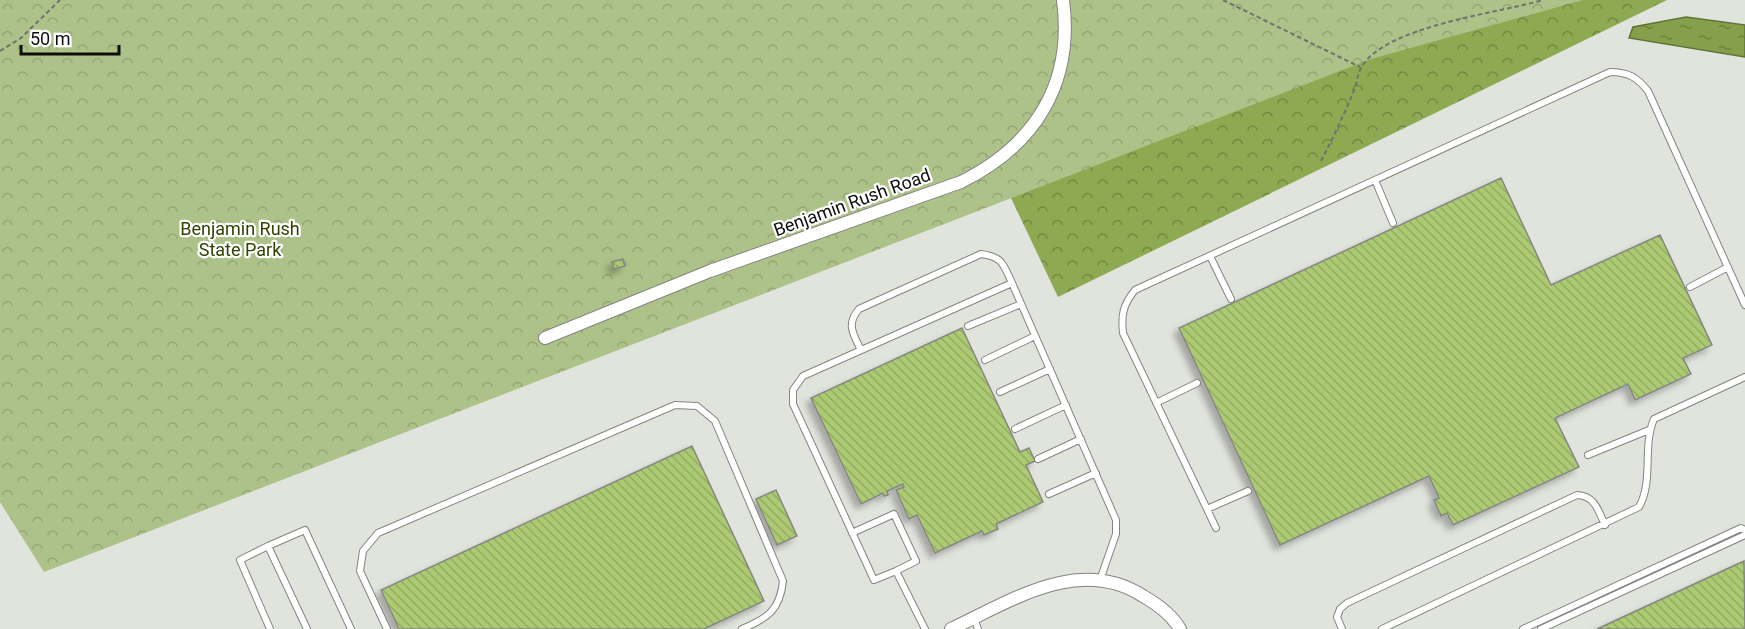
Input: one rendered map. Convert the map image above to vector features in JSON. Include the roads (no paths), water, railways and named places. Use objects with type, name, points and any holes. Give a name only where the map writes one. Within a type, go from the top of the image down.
[{"type":"street","name":"Benjamin Rush Road","points":[[545,338],[710,272],[961,182],[989,168],[1011,152],[1044,109],[1058,76],[1064,41],[1063,0]]},
{"type":"street","points":[[951,629],[976,624],[1044,585],[1080,578],[1100,579],[1128,586],[1156,603],[1180,629]]},
{"type":"lane","points":[[1216,528],[1123,333],[1121,317],[1126,302],[1135,290],[1610,72],[1626,72],[1640,80],[1648,91],[1745,305]]},
{"type":"lane","points":[[1375,180],[1393,224]]},
{"type":"lane","points":[[861,350],[850,328],[852,317],[859,309],[981,254],[995,256],[1003,263],[1116,520],[1116,534],[1100,579]]},
{"type":"lane","points":[[1209,256],[1231,299]]},
{"type":"lane","points":[[1689,287],[1728,267]]},
{"type":"lane","points":[[852,533],[894,514],[916,561],[874,580],[852,533],[793,404],[793,390],[803,376],[1012,283]]},
{"type":"lane","points":[[968,326],[1021,303]]},
{"type":"lane","points":[[985,360],[1035,336]]},
{"type":"lane","points":[[999,392],[1050,369]]},
{"type":"lane","points":[[1382,629],[1605,525],[1638,507],[1646,493],[1649,430],[1654,419],[1745,377]]},
{"type":"lane","points":[[1156,402],[1197,383]]},
{"type":"lane","points":[[387,629],[360,571],[363,551],[378,533],[675,405],[698,406],[715,421],[783,581],[781,597],[766,618],[742,629]]},
{"type":"lane","points":[[1015,429],[1066,405]]},
{"type":"lane","points":[[1588,455],[1649,430]]},
{"type":"lane","points":[[1038,459],[1081,439]]},
{"type":"lane","points":[[1049,494],[1096,473]]},
{"type":"lane","points":[[1207,509],[1248,491]]},
{"type":"lane","points":[[1342,629],[1337,617],[1340,609],[1347,603],[1576,495],[1585,495],[1594,501],[1605,525]]},
{"type":"lane","points":[[1689,557],[1742,528],[1745,530]]},
{"type":"lane","points":[[270,629],[240,560],[305,530],[351,629]]},
{"type":"lane","points":[[1523,629],[1745,535]]},
{"type":"lane","points":[[268,546],[307,629]]},
{"type":"lane","points":[[896,571],[925,629]]},
{"type":"lane","points":[[1541,629],[1617,590]]},
{"type":"water","points":[[1686,17],[1745,25],[1745,57],[1629,38],[1633,27]]},
{"type":"park label","name":"Benjamin Rush State Park","points":[[240,238]]}]
